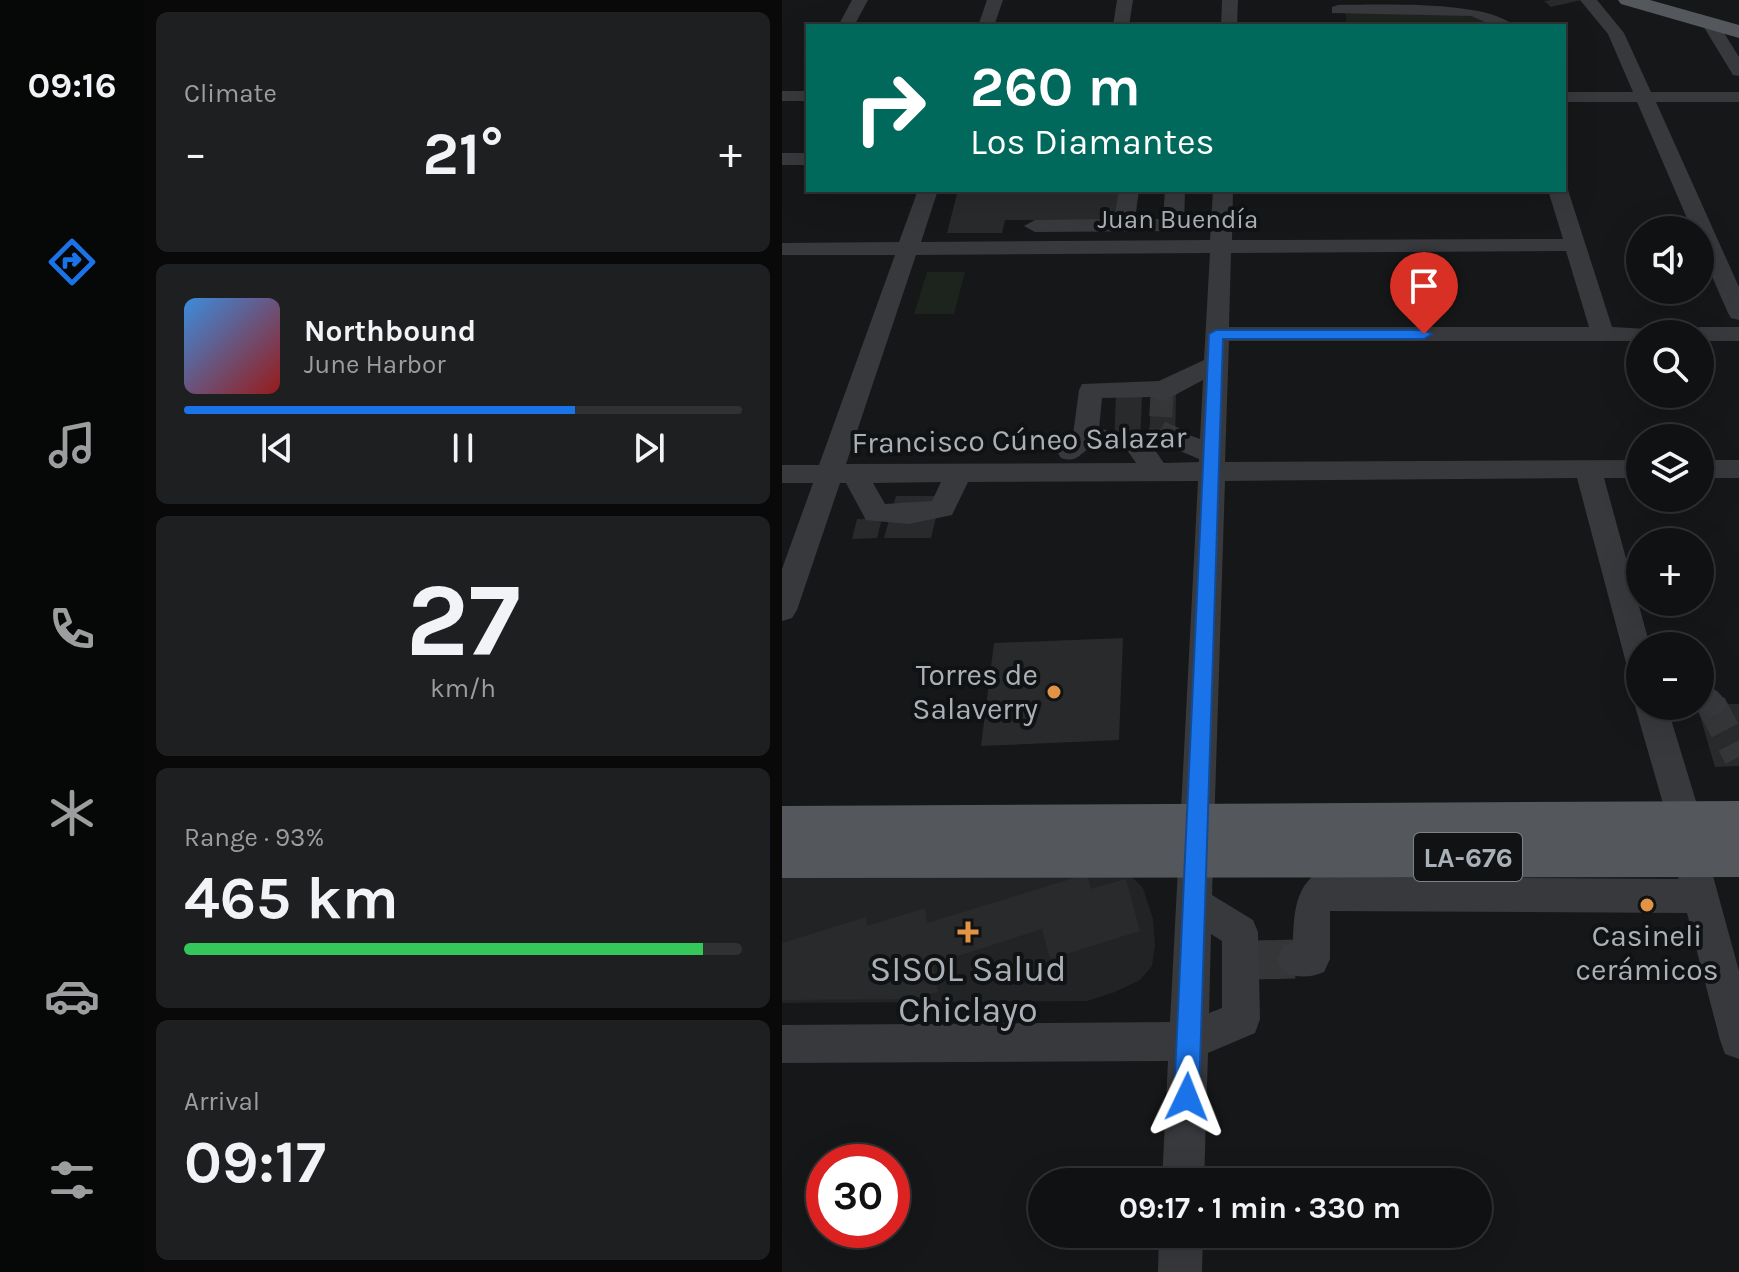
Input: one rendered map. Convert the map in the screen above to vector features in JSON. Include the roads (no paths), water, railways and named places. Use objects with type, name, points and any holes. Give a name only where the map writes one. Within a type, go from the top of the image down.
[{"type":"main road","points":[[1669,0],[1739,20]]},
{"type":"main road","points":[[1635,2],[1739,32]]},
{"type":"main road","name":"LA-676","points":[[782,858],[1196,840],[1352,856],[1478,875],[1628,875],[1691,858],[1739,820]]},
{"type":"main road","name":"LA-676","points":[[782,825],[1691,858],[1739,857]]},
{"type":"street","points":[[847,24],[860,0]]},
{"type":"street","points":[[987,24],[995,0]]},
{"type":"street","points":[[1121,24],[1125,0]]},
{"type":"street","points":[[1229,24],[1230,0]]},
{"type":"street","points":[[1588,0],[1616,33],[1739,313]]},
{"type":"street","points":[[1616,33],[1625,13],[1635,2]]},
{"type":"street","points":[[1338,12],[1453,10],[1489,16],[1503,24]]},
{"type":"street","points":[[1710,24],[1736,57]]},
{"type":"street","points":[[782,96],[806,96]]},
{"type":"street","points":[[1566,97],[1739,97]]},
{"type":"street","points":[[782,159],[806,159]]},
{"type":"street","points":[[782,610],[842,473],[907,249],[927,192]]},
{"type":"street","points":[[1124,225],[1129,192]]},
{"type":"street","points":[[1035,226],[1173,225],[1175,192]]},
{"type":"street","points":[[1184,1168],[1223,192]]},
{"type":"street","points":[[1559,192],[1603,334]]},
{"type":"street","name":"Juan Buendía","points":[[782,249],[1575,245]]},
{"type":"street","points":[[1216,334],[1626,334]]},
{"type":"street","points":[[1714,334],[1739,334]]},
{"type":"street","points":[[1048,472],[1085,438],[1091,390],[1162,392],[1216,364]]},
{"type":"street","points":[[1085,438],[1143,438],[1212,462]]},
{"type":"street","points":[[1143,438],[1156,471]]},
{"type":"street","name":"Francisco Cúneo Salazar","points":[[782,474],[1156,471],[1212,462],[1626,469]]},
{"type":"street","points":[[1588,469],[1631,632]]},
{"type":"street","points":[[1714,469],[1739,469]]},
{"type":"street","points":[[842,473],[876,513],[894,515],[920,515],[942,508],[959,473]]},
{"type":"street","points":[[1655,720],[1739,1040]]},
{"type":"street","points":[[1296,959],[1311,959],[1312,905],[1352,856]]},
{"type":"street","points":[[1323,894],[1478,875]]},
{"type":"street","points":[[782,1044],[1189,1041],[1241,1019],[1248,960],[1240,932],[1194,904]]},
{"type":"street","points":[[1180,1272],[1181,1248]]},
{"type":"tunnel","points":[[1162,394],[1160,432],[1175,439]]},
{"type":"tunnel","points":[[1714,710],[1739,757]]},
{"type":"tunnel","points":[[1256,960],[1296,959]]},
{"type":"place","name":"Torres de Salaverry","points":[[1054,692]]},
{"type":"place","name":"Casineli cerámicos","points":[[1647,905]]},
{"type":"place","name":"SISOL Salud Chiclayo","points":[[968,932]]}]
